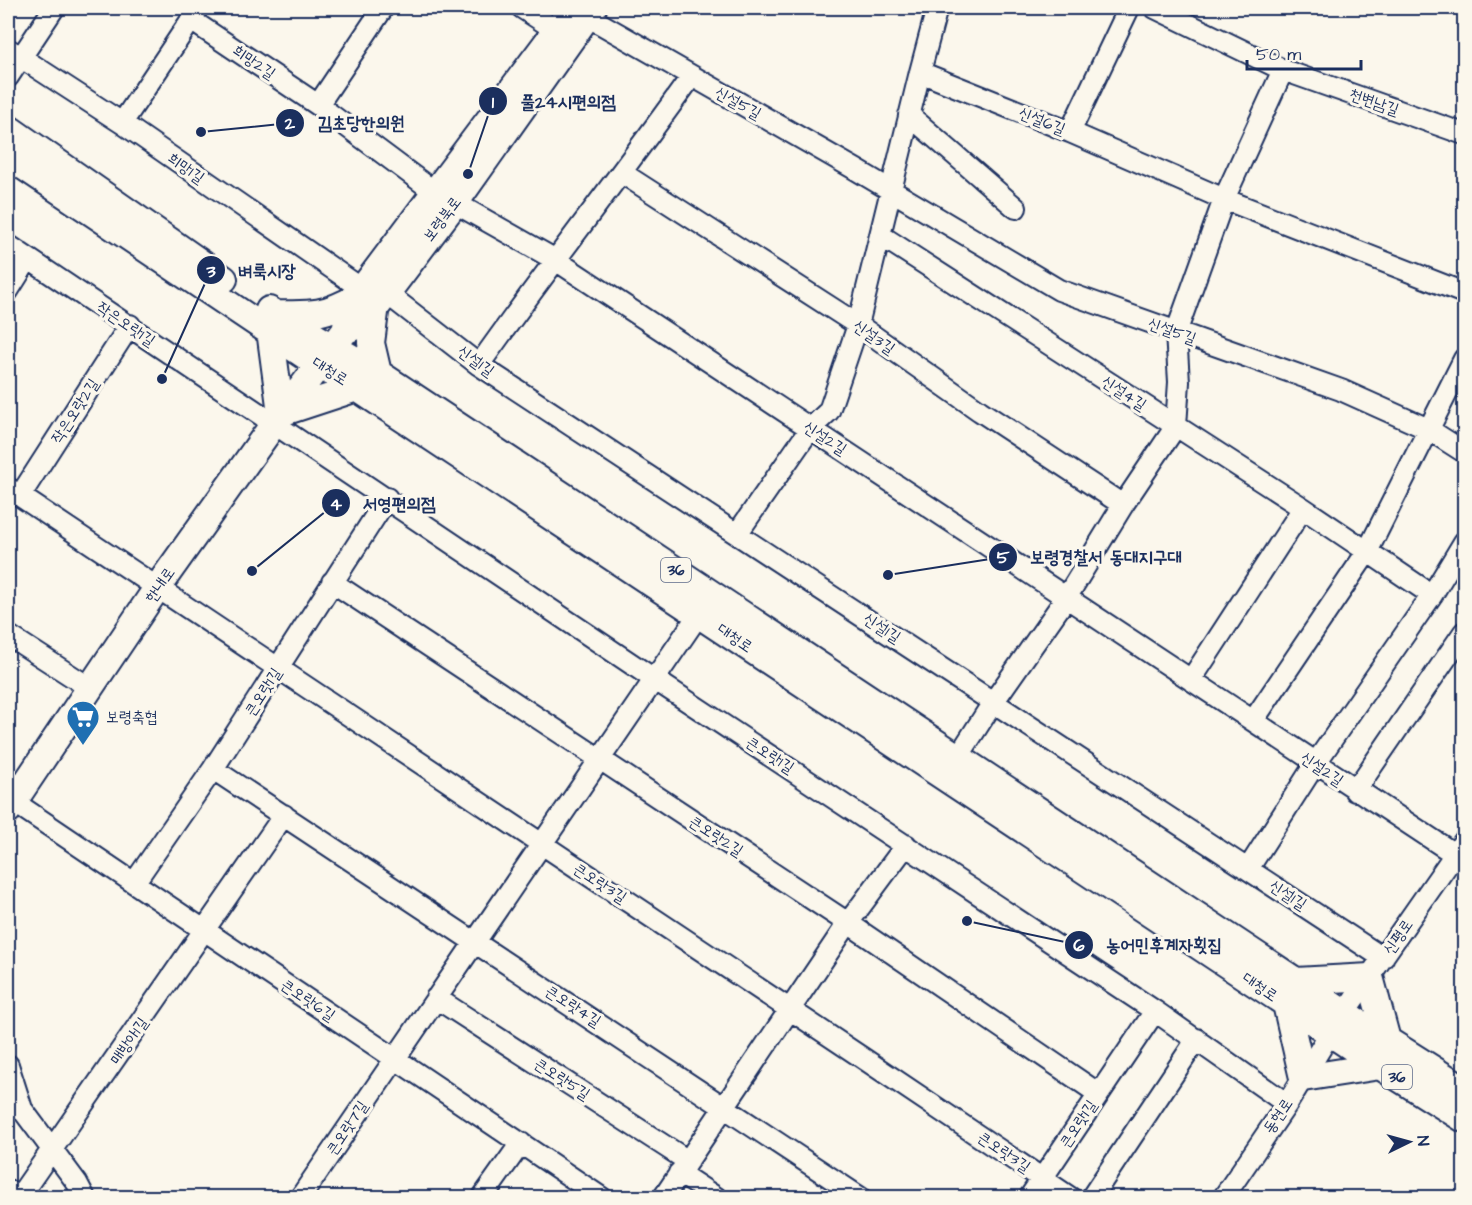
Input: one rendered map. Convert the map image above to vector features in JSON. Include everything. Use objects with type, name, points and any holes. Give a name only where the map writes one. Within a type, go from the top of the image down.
[{"type":"main road","name":"보령북로","points":[[446,198],[556,30],[584,10]]},
{"type":"main road","name":"보령북로","points":[[332,348],[351,304],[370,296],[446,198],[584,10]]},
{"type":"main road","name":"대청로","points":[[8,128],[273,322]]},
{"type":"main road","name":"대청로","points":[[8,156],[273,322],[332,348],[378,373],[951,767],[1337,1023],[1380,1066],[1464,1119]]},
{"type":"main road","points":[[357,388],[277,419],[273,322],[332,311],[370,296],[371,343],[378,373]]},
{"type":"main road","name":"대청로","points":[[332,348],[357,388],[699,614],[951,767]]},
{"type":"main road","name":"한내로","points":[[9,803],[277,419],[332,348]]},
{"type":"main road","points":[[1380,1066],[1303,1078],[1291,993],[1376,968],[1387,1040]]},
{"type":"main road","name":"대청로","points":[[1337,1023],[1387,1040],[1464,1089]]},
{"type":"street","points":[[8,77],[15,53],[54,8]]},
{"type":"street","points":[[318,105],[382,8]]},
{"type":"street","points":[[522,8],[556,30]]},
{"type":"street","points":[[737,534],[810,429],[829,411],[858,325],[889,190],[937,8]]},
{"type":"street","points":[[1070,132],[1129,8]]},
{"type":"street","name":"천변남길","points":[[1155,8],[1283,70],[1464,134]]},
{"type":"street","name":"신설5길","points":[[584,10],[691,77],[1059,290],[1341,390],[1428,429],[1464,452]]},
{"type":"street","name":"희망2길","points":[[122,123],[195,14],[446,198]]},
{"type":"street","name":"희망1길","points":[[15,53],[122,123],[370,296]]},
{"type":"street","points":[[951,767],[1066,598],[1123,505],[1176,426],[1179,382],[1176,333],[1224,199],[1283,70]]},
{"type":"street","name":"신설6길","points":[[920,72],[1070,132],[1224,199],[1464,293]]},
{"type":"street","points":[[479,365],[554,260],[622,173],[691,77]]},
{"type":"street","points":[[909,115],[984,177],[1016,208]]},
{"type":"street","name":"신설3길","points":[[622,173],[858,325],[980,411],[1123,505]]},
{"type":"street","name":"신설2길","points":[[446,198],[554,260],[1253,721],[1355,791],[1460,848]]},
{"type":"street","name":"신설4길","points":[[880,235],[1303,508],[1432,595]]},
{"type":"street","name":"작은오랏1길","points":[[8,245],[277,419]]},
{"type":"street","points":[[8,291],[28,259]]},
{"type":"street","name":"신설1길","points":[[370,296],[994,701],[1248,869],[1376,968]]},
{"type":"street","name":"작은오랏2길","points":[[130,325],[14,492],[158,588]]},
{"type":"street","points":[[1253,721],[1367,552],[1464,359]]},
{"type":"street","name":"큰오랏1길","points":[[277,419],[387,498],[654,679],[1197,1039],[1287,1104]]},
{"type":"street","name":"큰오랏1길","points":[[134,883],[213,769],[387,498]]},
{"type":"street","points":[[1191,680],[1303,508]]},
{"type":"street","points":[[1248,869],[1315,764],[1432,595],[1464,542]]},
{"type":"street","name":"큰오랏2길","points":[[332,582],[848,923],[1099,1094]]},
{"type":"street","name":"큰오랏3길","points":[[158,588],[541,845],[790,1007],[1071,1197]]},
{"type":"street","name":"큰오랏7길","points":[[300,1197],[699,614]]},
{"type":"street","points":[[1355,791],[1464,632]]},
{"type":"street","points":[[8,635],[90,688]]},
{"type":"street","name":"큰오랏4길","points":[[213,769],[861,1197]]},
{"type":"street","name":"큰오랏6길","points":[[9,803],[134,883],[522,1143],[575,1190],[602,1197]]},
{"type":"street","points":[[206,931],[284,815]]},
{"type":"street","points":[[663,1197],[790,1007],[906,845]]},
{"type":"street","name":"신평로","points":[[1337,1023],[1460,848]]},
{"type":"street","name":"매방아1길","points":[[20,1197],[206,931]]},
{"type":"street","name":"큰오랏5길","points":[[436,998],[683,1167],[717,1197]]},
{"type":"street","name":"큰오랏1길","points":[[1042,1178],[1155,1011]]},
{"type":"street","name":"동현로","points":[[1223,1197],[1287,1104],[1337,1023]]},
{"type":"street","points":[[1091,1197],[1197,1039]]},
{"type":"street","points":[[8,1065],[22,1109],[85,1197]]},
{"type":"street","points":[[482,1197],[522,1143]]},
{"type":"street","name":"큰오랏3길","points":[[1029,1197],[1042,1178]]},
{"type":"street","points":[[8,1191],[20,1197]]},
{"type":"place","name":"김초당한의원","points":[[201,132]]},
{"type":"place","name":"풀24시편의점","points":[[468,174]]},
{"type":"place","name":"벼룩시장","points":[[162,379]]},
{"type":"place","name":"서영편의점","points":[[252,571]]},
{"type":"place","name":"보령경찰서 동대지구대","points":[[888,575]]},
{"type":"place","name":"보령축협","points":[[83,746]]},
{"type":"place","name":"농어민후계자횟집","points":[[967,921]]}]
